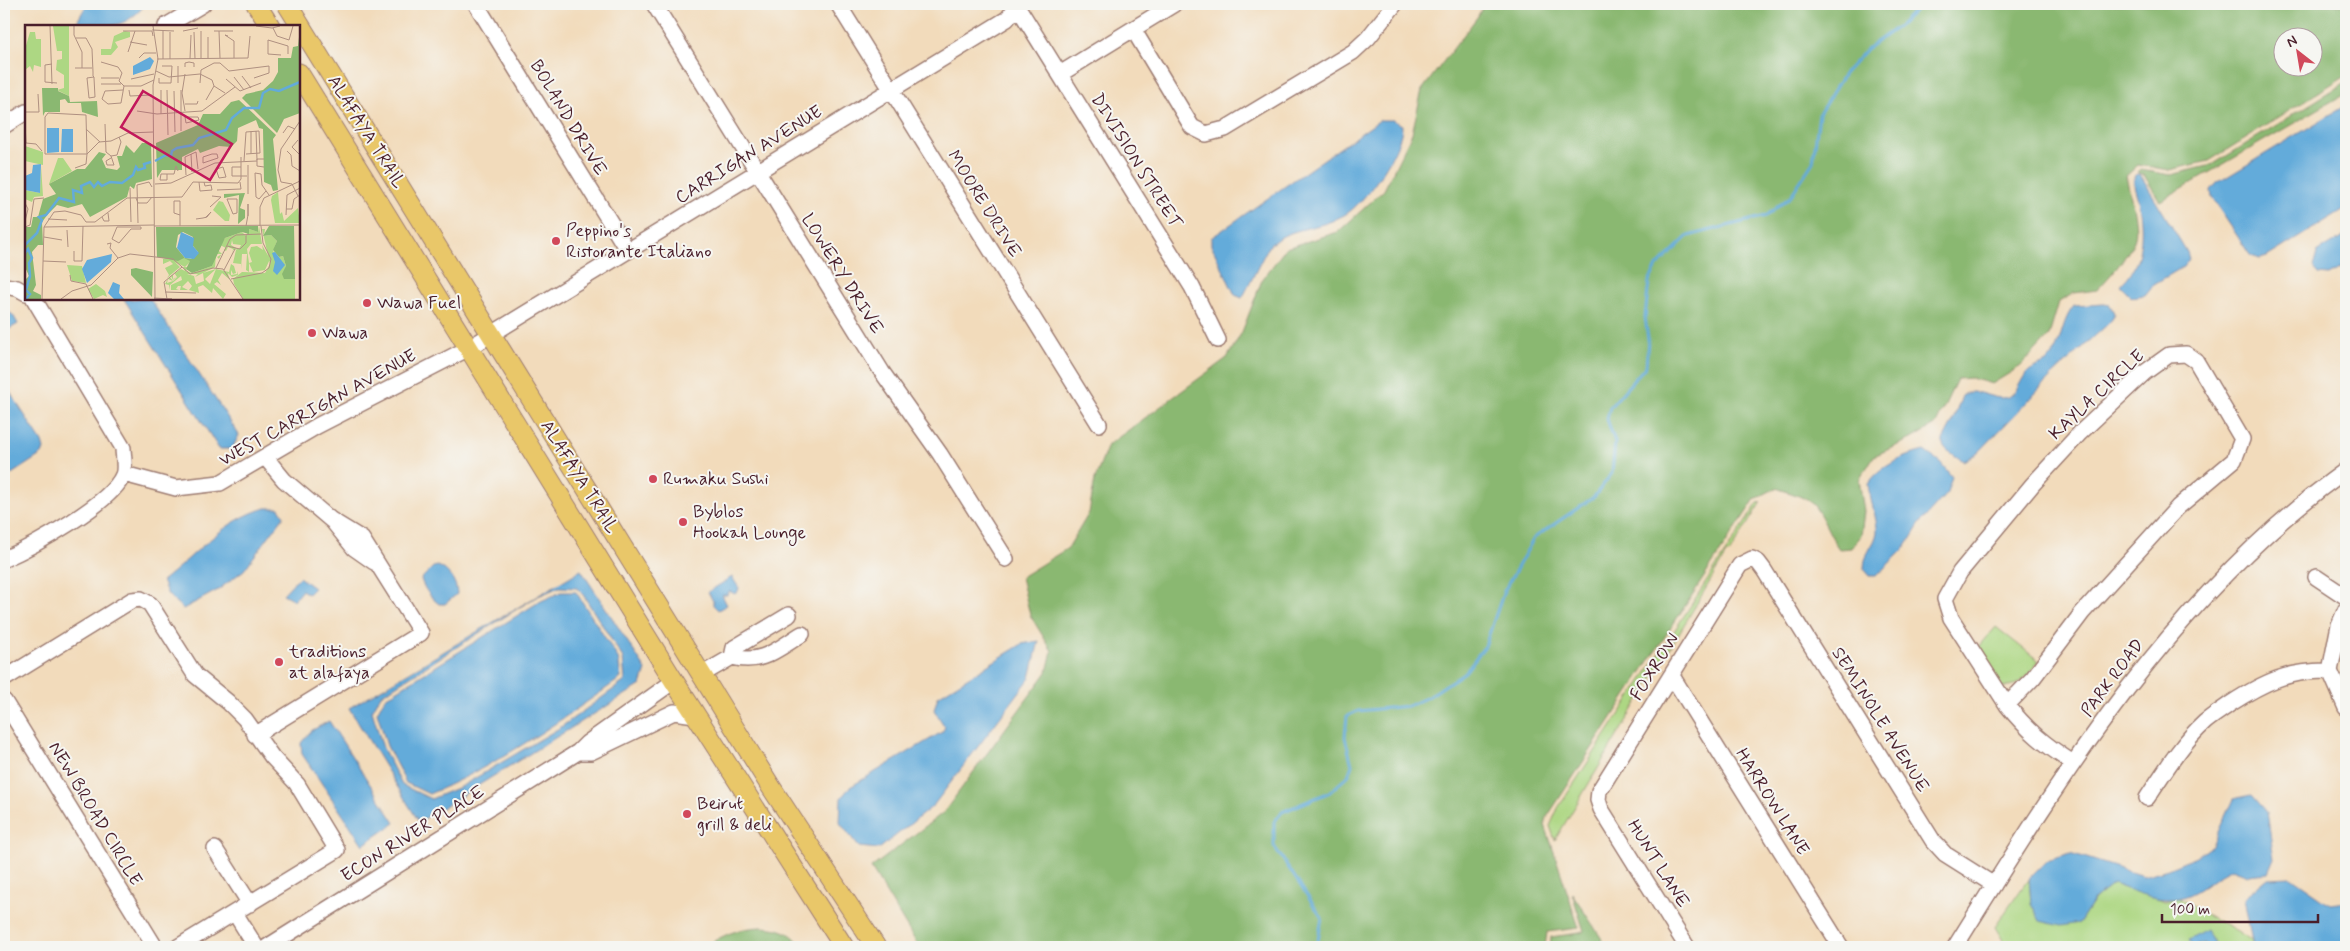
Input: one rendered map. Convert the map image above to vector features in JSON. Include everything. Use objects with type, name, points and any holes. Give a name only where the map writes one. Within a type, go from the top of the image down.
[{"type":"main road","points":[[256,4],[269,25]]},
{"type":"main road","points":[[271,4],[283,25]]},
{"type":"main road","name":"ALAFAYA TRAIL","points":[[287,4],[771,787],[876,947]]},
{"type":"main road","points":[[300,47],[338,86]]},
{"type":"main road","name":"ALAFAYA TRAIL","points":[[300,76],[695,715],[844,947]]},
{"type":"main road","points":[[602,564],[649,614],[682,666],[693,674],[701,674]]},
{"type":"main road","points":[[674,681],[700,699],[734,753],[771,787]]},
{"type":"street","points":[[167,25],[180,9],[203,4]]},
{"type":"street","name":"BOLAND DRIVE","points":[[476,4],[628,251]]},
{"type":"street","name":"LOWERY DRIVE","points":[[654,4],[882,372],[940,454],[1006,559]]},
{"type":"street","name":"MOORE DRIVE","points":[[838,4],[1099,424]]},
{"type":"street","points":[[1060,74],[1174,4]]},
{"type":"street","points":[[1133,29],[1192,127],[1206,134],[1226,129],[1353,52],[1368,38],[1395,4]]},
{"type":"street","name":"CARRIGAN AVENUE","points":[[469,348],[1007,18],[1017,5]]},
{"type":"street","name":"DIVISION STREET","points":[[1017,5],[1192,287],[1218,340]]},
{"type":"street","points":[[4,126],[25,113]]},
{"type":"street","points":[[4,286],[17,288],[25,292]]},
{"type":"street","points":[[4,559],[81,515],[105,498],[124,474],[123,448],[35,300]]},
{"type":"street","name":"WEST CARRIGAN AVENUE","points":[[124,474],[176,488],[199,487],[220,483],[266,458],[317,426],[469,348]]},
{"type":"street","name":"KAYLA CIRCLE","points":[[2007,705],[2033,678],[2082,613],[2178,507],[2234,460],[2242,439],[2196,361],[2186,354],[2169,355],[2144,373],[2080,433],[2033,484],[1966,564],[1945,599],[1951,618],[2007,705],[2025,728],[2073,763]]},
{"type":"street","points":[[255,735],[421,633],[362,539],[332,520],[284,480],[266,458]]},
{"type":"street","name":"PARK ROAD","points":[[1955,947],[2073,763],[2131,682],[2197,606],[2241,560],[2287,518],[2346,470]]},
{"type":"street","name":"FOXROW","points":[[1598,800],[1599,791],[1740,565],[1752,559]]},
{"type":"street","name":"SEMINOLE AVENUE","points":[[1752,559],[1758,562],[1764,570],[1933,842],[1945,854],[1994,885]]},
{"type":"street","points":[[2316,577],[2346,597]]},
{"type":"street","points":[[4,679],[132,600],[141,599],[150,604],[194,675],[228,702],[245,719],[255,735],[297,784],[337,850],[178,947]]},
{"type":"street","points":[[2346,609],[2340,625],[2330,671],[2346,708]]},
{"type":"street","points":[[701,674],[737,659],[796,625]]},
{"type":"street","points":[[2148,798],[2168,766],[2205,722],[2227,706],[2258,686],[2289,674],[2330,671]]},
{"type":"street","name":"HARROW LANE","points":[[1672,676],[1841,947]]},
{"type":"street","name":"ECON RIVER PLACE","points":[[267,947],[578,752],[587,742],[674,681]]},
{"type":"street","name":"NEW BROAD CIRCLE","points":[[4,701],[155,947]]},
{"type":"street","name":"ECON RIVER PLACE","points":[[578,752],[591,752],[674,712],[695,715]]},
{"type":"street","name":"HUNT LANE","points":[[1598,800],[1687,947]]},
{"type":"street","points":[[215,849],[250,904]]},
{"type":"street","points":[[235,913],[256,947]]},
{"type":"green space","points":[[1484,4],[2346,4],[2346,75],[2209,161],[2170,170],[2138,165],[2126,176],[2135,218],[2136,235],[2131,248],[2122,261],[2097,290],[2074,293],[2059,302],[2049,336],[2021,366],[1992,384],[1971,378],[1957,379],[1936,424],[1911,439],[1874,456],[1859,480],[1864,511],[1861,536],[1851,548],[1839,549],[1812,503],[1776,488],[1755,499],[1547,817],[1545,825],[1579,928],[1547,932],[1545,947],[919,947],[871,868],[944,812],[1047,672],[1052,651],[1030,615],[1021,577],[1068,548],[1089,513],[1095,479],[1108,445],[1227,358],[1242,332],[1262,280],[1286,248],[1338,232],[1384,190],[1412,133],[1422,90],[1478,16]]},
{"type":"green space","points":[[2346,82],[2346,93],[2160,201],[2144,175],[2138,172],[2140,170],[2171,175],[2212,165]]},
{"type":"green space","points":[[1761,502],[1729,554],[1727,553],[1555,840],[1550,826],[1558,808],[1758,503]]},
{"type":"green space","points":[[1996,627],[2039,661],[2023,680],[2014,686],[2002,687],[1977,649]]},
{"type":"green space","points":[[2029,878],[2031,903],[2079,923],[2095,898],[2113,884],[2166,901],[2178,898],[2251,940],[2253,947],[2007,947],[1995,927]]},
{"type":"green space","points":[[1572,893],[1607,947],[1550,947],[1551,937],[1584,931]]},
{"type":"green space","points":[[761,927],[785,931],[794,937],[802,947],[704,947],[731,933]]},
{"type":"water","points":[[87,4],[145,5],[130,19],[115,25],[79,25],[78,20]]},
{"type":"water","points":[[2346,105],[2346,208],[2267,257],[2260,259],[2250,255],[2212,198],[2211,190],[2217,183]]},
{"type":"water","points":[[1380,120],[1393,120],[1402,125],[1401,135],[1391,159],[1365,196],[1343,216],[1324,224],[1285,235],[1271,244],[1242,298],[1235,295],[1211,245],[1211,238]]},
{"type":"water","points":[[2140,174],[2187,252],[2189,259],[2183,267],[2154,284],[2145,295],[2131,297],[2120,286],[2134,267],[2140,250],[2141,222],[2134,178],[2135,175]]},
{"type":"water","points":[[2346,235],[2346,265],[2329,275],[2319,274],[2313,267],[2317,253]]},
{"type":"water","points":[[125,300],[151,300],[239,435],[232,449],[219,449]]},
{"type":"water","points":[[2110,305],[2114,313],[2110,322],[2051,377],[1978,453],[1963,461],[1947,450],[1943,445],[1943,440],[1952,423],[1962,396],[1973,392],[1998,398],[2010,396],[2026,374],[2050,359],[2053,355],[2064,323],[2074,306]]},
{"type":"water","points":[[4,309],[13,315],[18,324],[4,332]]},
{"type":"water","points":[[4,383],[42,442],[44,449],[42,454],[4,479]]},
{"type":"water","points":[[1924,451],[1940,462],[1952,477],[1947,493],[1921,522],[1905,548],[1876,576],[1870,576],[1864,569],[1864,563],[1876,537],[1877,527],[1868,484],[1886,467]]},
{"type":"water","points":[[266,508],[279,508],[284,516],[244,570],[218,590],[183,609],[168,595],[162,581],[223,529],[251,513]]},
{"type":"water","points":[[438,566],[449,574],[457,590],[457,594],[445,604],[439,604],[433,599],[421,579],[433,567]]},
{"type":"water","points":[[581,570],[646,670],[641,685],[419,822],[349,708]],"holes":[[[559,587],[580,590],[623,658],[625,681],[561,727],[462,786],[431,799],[402,785],[383,748],[372,711],[381,695],[536,597]]]},
{"type":"water","points":[[299,577],[314,588],[308,594],[302,590],[294,600],[283,594]]},
{"type":"water","points":[[732,577],[739,588],[738,591],[735,594],[729,591],[727,595],[722,595],[727,605],[718,610],[713,605],[708,592]]},
{"type":"water","points":[[561,592],[576,592],[618,658],[621,678],[528,741],[480,770],[429,794],[406,783],[387,746],[377,712],[385,698],[539,602]]},
{"type":"water","points":[[1039,641],[1030,678],[933,806],[879,849],[859,847],[840,823],[841,798],[850,787],[942,732],[945,727],[934,710],[938,696],[1022,644]]},
{"type":"water","points":[[329,721],[395,823],[363,845],[302,754],[301,743],[311,731]]},
{"type":"water","points":[[2252,795],[2267,812],[2274,859],[2268,873],[2248,875],[2232,869],[2188,895],[2169,899],[2150,897],[2113,884],[2095,898],[2079,923],[2061,926],[2040,921],[2031,903],[2029,878],[2047,860],[2071,853],[2143,876],[2168,869],[2196,857],[2212,845],[2233,799]]},
{"type":"water","points":[[2291,877],[2330,904],[2346,902],[2346,947],[2253,947],[2244,898],[2268,878]]},
{"type":"water","points":[[2206,930],[2216,947],[2207,947],[2204,943],[2193,947],[2189,940]]},
{"type":"waterway","points":[[1313,947],[1318,940],[1322,918],[1274,846],[1274,822],[1282,812],[1330,792],[1348,776],[1352,765],[1345,737],[1347,716],[1358,711],[1408,706],[1428,697],[1465,672],[1485,646],[1504,591],[1534,538],[1594,497],[1612,473],[1615,442],[1607,419],[1610,407],[1646,366],[1648,339],[1645,317],[1649,281],[1658,265],[1688,236],[1766,216],[1790,197],[1813,162],[1819,114],[1844,74],[1868,48],[1900,25],[1921,4]]},
{"type":"place","name":"Peppino's Ristorante Italiano","points":[[556,241]]},
{"type":"place","name":"Wawa Fuel","points":[[367,303]]},
{"type":"place","name":"Wawa","points":[[312,333]]},
{"type":"place","name":"Rumaku Sushi","points":[[653,479]]},
{"type":"place","name":"Byblos Hookah Lounge","points":[[683,522]]},
{"type":"place","name":"traditions at alafaya","points":[[279,662]]},
{"type":"place","name":"Beirut grill & deli","points":[[687,814]]}]
